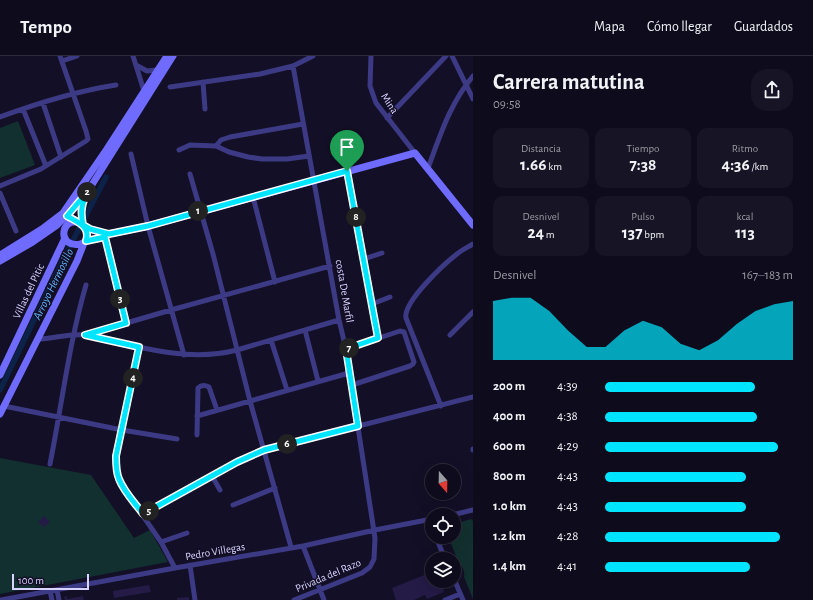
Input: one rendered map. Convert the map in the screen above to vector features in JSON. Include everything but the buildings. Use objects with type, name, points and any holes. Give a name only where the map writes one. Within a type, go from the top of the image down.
[{"type":"street","points":[[0,186],[46,166],[88,139],[61,58],[77,56]]},
{"type":"street","points":[[133,56],[144,91]]},
{"type":"street","points":[[0,255],[62,217],[167,56]]},
{"type":"street","points":[[0,414],[77,261],[85,242],[87,233],[82,224],[81,215],[83,202],[88,191],[173,56]]},
{"type":"street","points":[[170,87],[260,74],[293,66],[313,56]]},
{"type":"street","name":"Mina","points":[[371,56],[371,90],[376,103],[415,153]]},
{"type":"street","points":[[387,118],[446,56]]},
{"type":"street","points":[[452,56],[473,99]]},
{"type":"street","points":[[136,65],[146,72],[157,70]]},
{"type":"street","name":"costa De Marfil","points":[[293,66],[339,320],[346,349],[375,530],[374,559],[370,568]]},
{"type":"street","points":[[428,168],[440,134],[457,99],[473,76]]},
{"type":"street","points":[[203,82],[206,109]]},
{"type":"street","points":[[0,117],[87,90],[116,85]]},
{"type":"street","points":[[43,103],[61,157]]},
{"type":"street","points":[[23,109],[46,166]]},
{"type":"street","points":[[216,146],[221,140],[230,137],[303,124]]},
{"type":"street","points":[[179,150],[190,145],[216,146],[229,152],[248,157],[274,159],[310,156]]},
{"type":"street","points":[[50,231],[81,244],[107,235],[148,226],[201,210],[415,153],[473,225]]},
{"type":"street","points":[[131,154],[148,226],[184,355]]},
{"type":"street","points":[[347,171],[378,338]]},
{"type":"street","points":[[190,174],[201,210],[250,401],[291,547]]},
{"type":"street","points":[[0,261],[50,231],[88,191]]},
{"type":"street","points":[[0,193],[16,231]]},
{"type":"street","points":[[253,197],[275,282]]},
{"type":"street","points":[[62,217],[107,235]]},
{"type":"street","points":[[62,217],[67,238]]},
{"type":"street","points":[[67,238],[68,224],[73,222],[82,224]]},
{"type":"street","points":[[107,235],[126,323]]},
{"type":"street","name":"Villas del Pitic","points":[[0,375],[67,238]]},
{"type":"street","points":[[441,406],[406,318],[406,311],[429,279],[458,253],[473,244]]},
{"type":"street","points":[[364,259],[382,253]]},
{"type":"street","points":[[85,335],[330,266]]},
{"type":"street","points":[[50,464],[60,417],[74,334],[86,285]]},
{"type":"street","points":[[372,304],[390,297]]},
{"type":"street","points":[[450,335],[473,312]]},
{"type":"street","points":[[37,339],[46,339],[74,334],[184,355],[224,354],[339,320]]},
{"type":"street","points":[[305,330],[318,382]]},
{"type":"street","points":[[346,349],[400,331],[404,332],[414,362],[413,364],[398,370],[352,385]]},
{"type":"street","points":[[272,340],[287,390]]},
{"type":"street","points":[[139,347],[116,456],[116,470],[118,479],[161,542],[175,568]]},
{"type":"street","points":[[197,416],[349,373]]},
{"type":"street","points":[[197,435],[198,388],[202,386],[209,387],[217,410]]},
{"type":"street","points":[[143,514],[237,462],[264,450],[473,397]]},
{"type":"street","points":[[4,406],[122,430],[177,439]]},
{"type":"street","points":[[212,476],[220,490]]},
{"type":"street","points":[[233,505],[275,488]]},
{"type":"street","points":[[461,513],[473,510]]},
{"type":"street","name":"Pedro Villegas","points":[[1,600],[18,599],[50,591],[303,546],[425,520]]},
{"type":"street","points":[[161,542],[187,533]]},
{"type":"street","points":[[439,544],[442,552]]},
{"type":"street","points":[[441,544],[441,549]]},
{"type":"street","points":[[303,546],[324,600]]},
{"type":"street","points":[[190,565],[195,600]]},
{"type":"street","name":"Privada del Razo","points":[[294,600],[362,573],[370,568]]},
{"type":"street","points":[[458,588],[463,600]]},
{"type":"street","points":[[57,590],[59,600]]},
{"type":"street","points":[[50,591],[52,600]]},
{"type":"street","points":[[445,600],[460,594]]},
{"type":"green space","points":[[18,121],[35,165],[0,178],[0,128]]},
{"type":"green space","points":[[0,458],[91,475],[134,538],[150,530],[168,562],[0,594]]},
{"type":"green space","points":[[471,519],[473,521],[473,599],[461,565],[461,552],[454,552],[451,544],[461,544],[461,522]]},
{"type":"waterway","name":"Arroyo Hermosillo","points":[[0,390],[68,250],[106,177]]},
{"type":"route","points":[[347,171],[378,338],[346,349],[358,426],[264,450],[237,462],[143,514],[118,479],[116,470],[116,456],[139,347],[85,335],[126,323],[105,237],[86,241],[87,233],[84,226],[67,216],[88,191],[81,211],[83,225],[90,229],[109,234],[148,226],[201,210],[347,171]]}]
